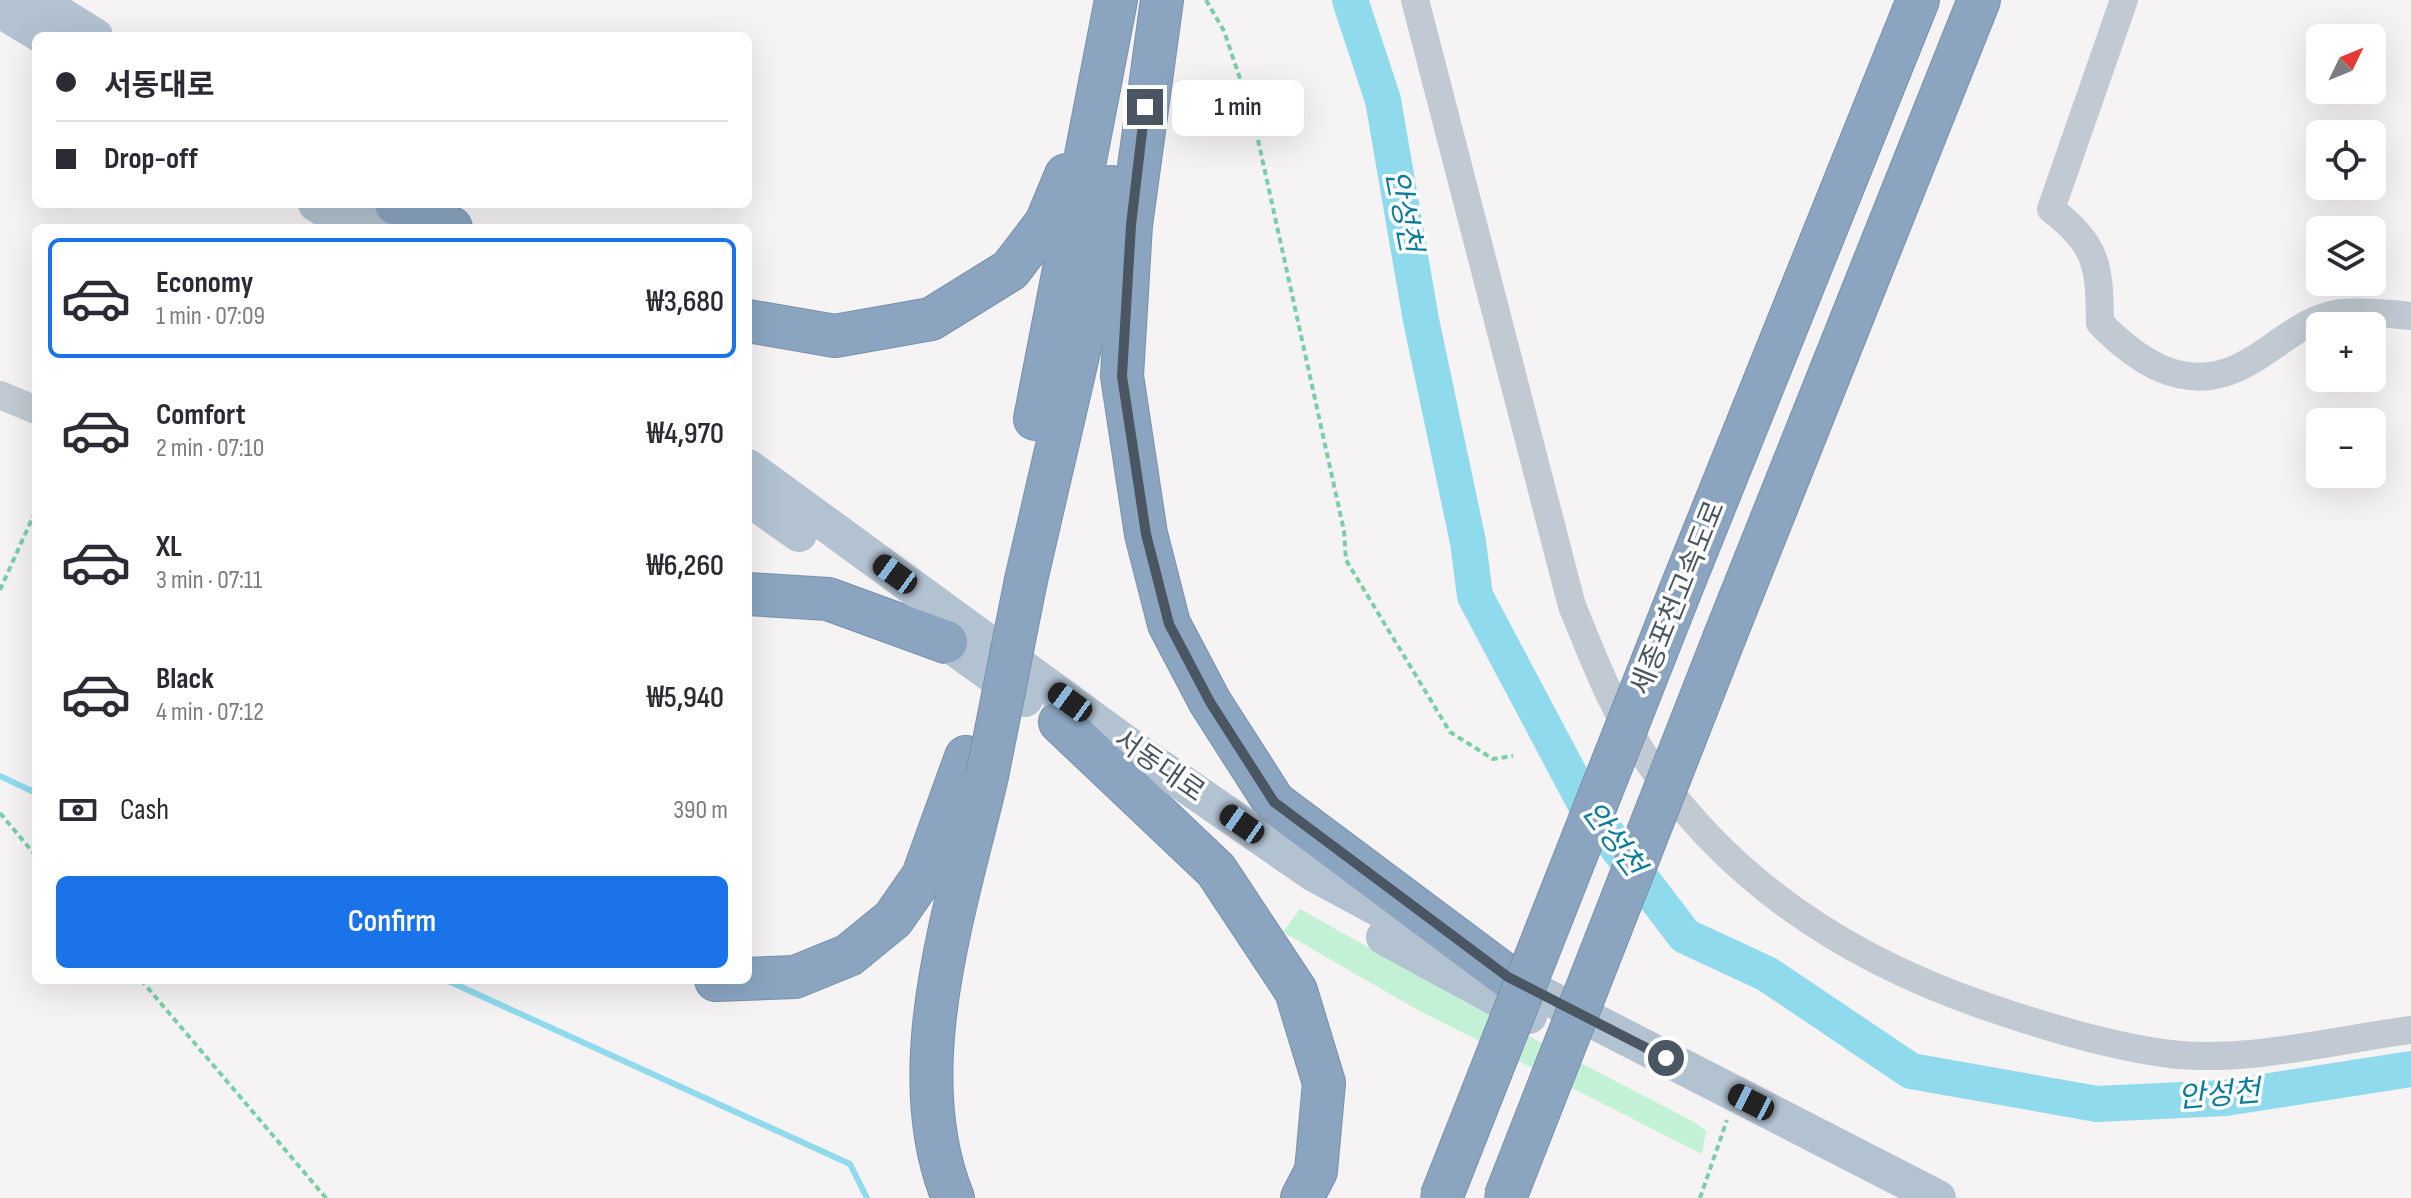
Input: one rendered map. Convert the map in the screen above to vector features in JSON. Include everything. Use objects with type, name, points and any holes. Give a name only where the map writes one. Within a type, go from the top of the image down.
[{"type":"highway","name":"세종포천고속도로","points":[[1441,1198],[1918,0]]},
{"type":"highway","name":"세종포천고속도로","points":[[1505,1198],[1979,0]]},
{"type":"highway","points":[[752,322],[835,336],[931,319],[1010,270],[1046,223],[1097,100],[1146,4]]},
{"type":"highway","points":[[953,1198],[933,1121],[935,1003],[977,767],[1018,575],[1086,321],[1146,4]]},
{"type":"highway","points":[[1146,4],[1122,376],[1146,534],[1169,624],[1210,702],[1274,802],[1508,977]]},
{"type":"highway","points":[[1018,575],[1037,406],[1097,100]]},
{"type":"highway","points":[[405,208],[442,224]]},
{"type":"highway","points":[[752,594],[828,599],[946,642]]},
{"type":"highway","points":[[1060,722],[1216,870],[1296,991],[1324,1083],[1316,1171],[1302,1198]]},
{"type":"highway","points":[[752,979],[795,977],[849,955],[893,919],[923,876],[977,767]]},
{"type":"main road","points":[[37,0],[89,32]]},
{"type":"main road","points":[[0,10],[36,32]]},
{"type":"main road","points":[[322,208],[348,224]]},
{"type":"main road","points":[[371,208],[397,224]]},
{"type":"main road","name":"서동대로","points":[[752,470],[1145,757],[1314,874],[1938,1198]]},
{"type":"main road","name":"서동대로","points":[[752,501],[1060,722],[1310,892],[1430,965],[1884,1198]]},
{"type":"street","points":[[1415,0],[1572,606],[1600,676],[1630,732],[1673,795],[1723,850],[1793,913],[1888,966],[1953,995],[2017,1017],[2113,1043],[2172,1054],[2240,1055],[2411,1030]]},
{"type":"street","points":[[2124,0],[2051,209],[2078,230],[2099,269],[2100,323],[2149,365],[2186,378],[2235,369],[2291,332],[2333,314],[2411,316]]},
{"type":"street","points":[[0,395],[32,408]]},
{"type":"path","points":[[1206,0],[1224,31],[1253,117],[1341,516],[1346,560],[1450,732],[1493,759],[1513,756]]},
{"type":"path","points":[[0,590],[32,519]]},
{"type":"path","points":[[0,813],[32,851]]},
{"type":"path","points":[[144,984],[326,1198]]},
{"type":"path","points":[[1700,1198],[1728,1118]]},
{"type":"green space","points":[[1300,909],[1496,1019],[1696,1123],[1706,1131],[1702,1154],[1416,1009],[1283,932]]},
{"type":"waterway","name":"안성천","points":[[1350,0],[1383,100],[1421,320],[1468,542],[1475,596],[1588,809],[1685,936],[1767,974],[1911,1071],[2097,1104],[2225,1098],[2411,1069]]},
{"type":"waterway","points":[[0,776],[32,791]]},
{"type":"waterway","points":[[455,984],[850,1164],[867,1198]]},
{"type":"route","points":[[1145,107],[1131,225],[1122,376],[1146,534],[1169,624],[1210,702],[1274,802],[1508,977],[1666,1058]]}]
